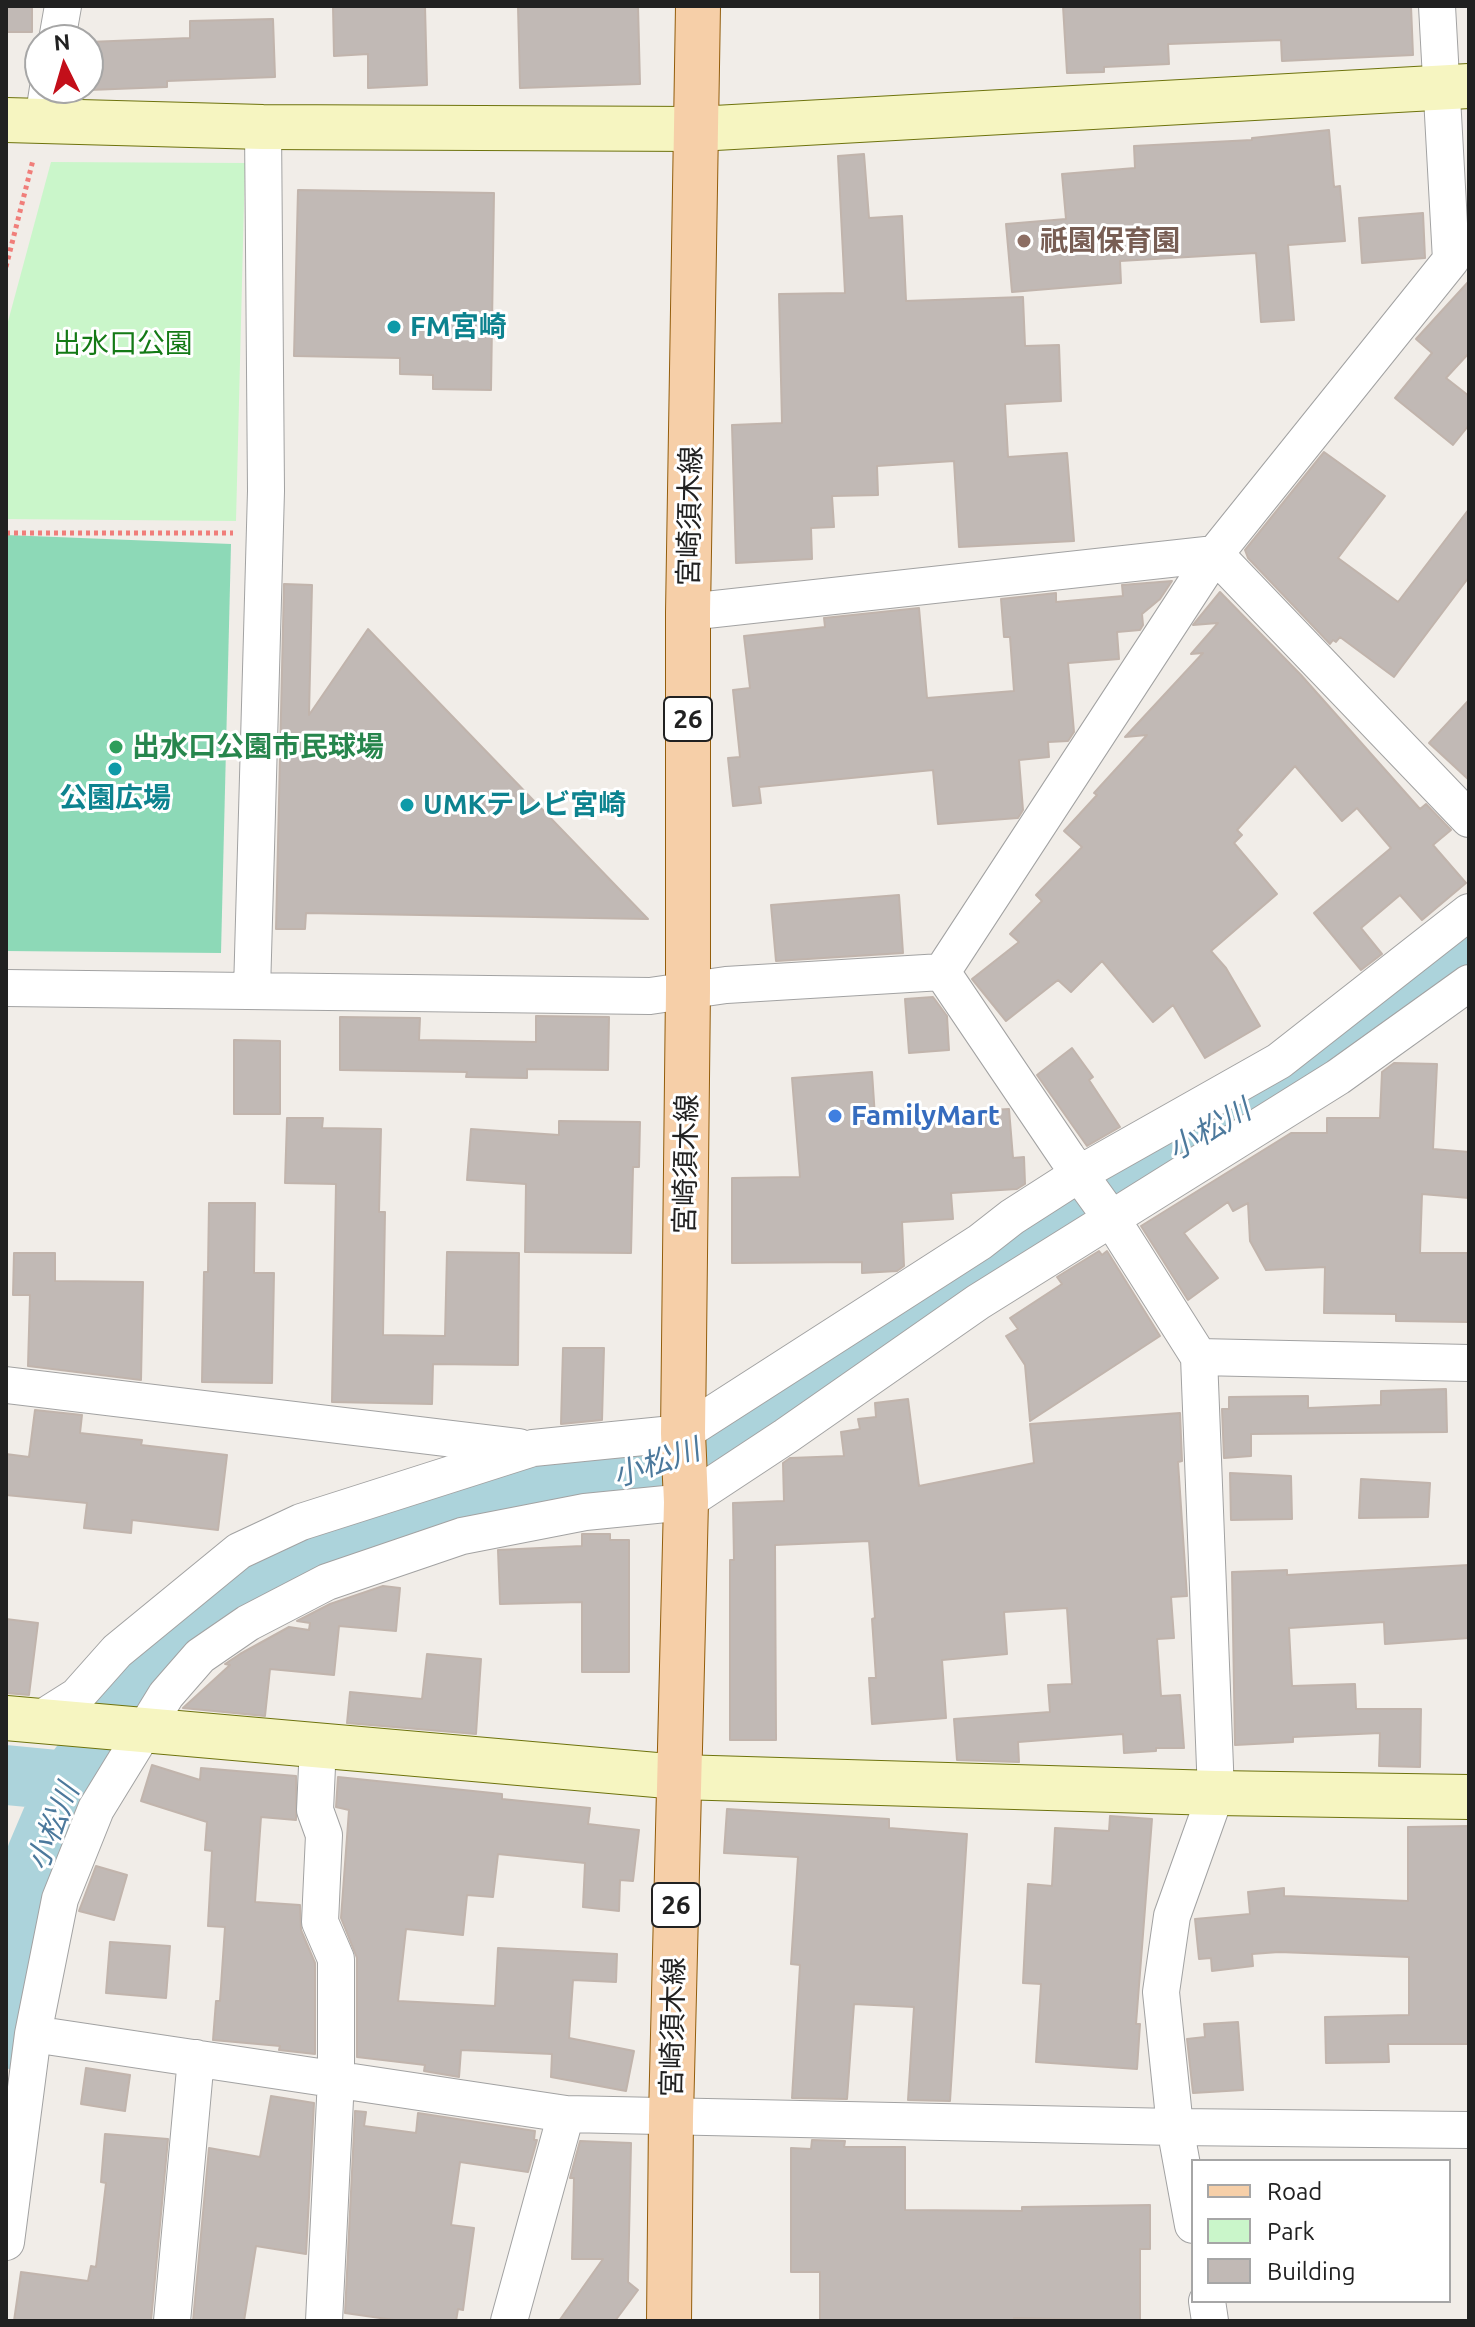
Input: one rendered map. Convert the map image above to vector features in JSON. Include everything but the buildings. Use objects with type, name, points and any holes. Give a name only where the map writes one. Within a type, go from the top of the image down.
[{"type":"main road","name":"宮崎須木線","points":[[669,2321],[686,1496],[683,1433],[688,612],[698,6]]},
{"type":"street","points":[[942,972],[1215,554],[1460,263],[1455,86],[1437,6]]},
{"type":"street","points":[[32,109],[263,127],[697,129],[1455,86]]},
{"type":"street","points":[[252,991],[265,533],[263,127]]},
{"type":"street","points":[[688,612],[1215,554]]},
{"type":"street","points":[[1215,554],[1469,819]]},
{"type":"street","points":[[42,1721],[77,1696],[117,1651],[239,1551],[301,1522],[533,1448],[683,1433],[980,1242],[1012,1217],[1079,1174],[1279,1061],[1469,912]]},
{"type":"street","points":[[6,988],[650,996],[688,990],[942,972]]},
{"type":"street","points":[[942,972],[1111,1218],[1199,1357],[1216,1793],[1172,1916],[1161,1992],[1175,2127],[1191,2214]]},
{"type":"street","points":[[6,2242],[33,2034],[60,1899],[96,1809],[139,1730],[200,1656],[248,1623],[327,1582],[462,1536],[686,1496],[786,1436],[978,1302],[1338,1077],[1469,983]]},
{"type":"street","points":[[1199,1357],[1469,1363]]},
{"type":"street","points":[[6,1385],[533,1448]]},
{"type":"street","points":[[42,1721],[679,1777],[1216,1793],[1469,1797]]},
{"type":"street","points":[[318,1745],[315,1810],[324,1835],[320,1922],[336,1959],[336,2079],[324,2321]]},
{"type":"street","points":[[33,2034],[566,2114],[1469,2130]]},
{"type":"street","points":[[172,2321],[196,2058]]},
{"type":"street","points":[[509,2321],[566,2114]]},
{"type":"path","points":[[6,267],[32,109]]},
{"type":"path","points":[[6,533],[265,533]]},
{"type":"green space","name":"出水口公園","points":[[51,162],[245,163],[236,521],[6,519],[6,329]]},
{"type":"green space","name":"出水口公園市民球場","points":[[6,535],[231,544],[221,953],[6,951]]},
{"type":"waterway","name":"小松川","points":[[6,2039],[19,1913],[37,1854],[68,1781],[136,1692],[177,1650],[260,1577],[348,1534],[591,1485],[734,1436],[831,1367],[1077,1205],[1320,1067],[1469,952]]},
{"type":"waterway","points":[[6,1775],[68,1781]]},
{"type":"place","name":"祇園保育園","points":[[1024,241]]},
{"type":"place","name":"FM宮崎","points":[[394,327]]},
{"type":"place","name":"出水口公園市民球場","points":[[116,747]]},
{"type":"place","name":"公園広場","points":[[115,769]]},
{"type":"place","name":"UMKテレビ宮崎","points":[[407,805]]},
{"type":"place","name":"FamilyMart","points":[[835,1116]]}]
